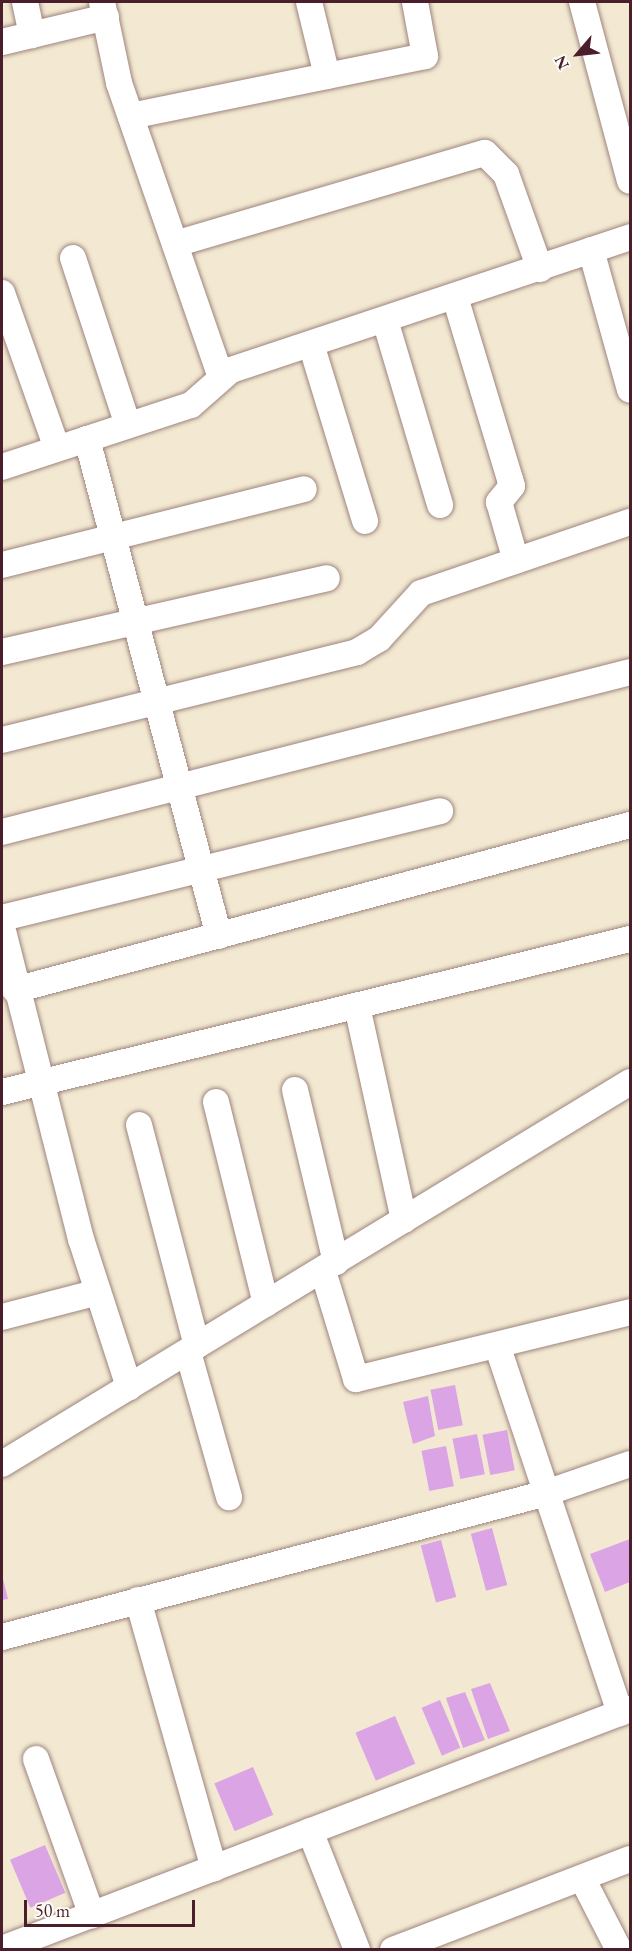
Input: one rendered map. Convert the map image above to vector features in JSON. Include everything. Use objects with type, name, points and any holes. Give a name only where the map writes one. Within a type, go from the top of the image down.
[{"type":"street","points":[[25,2],[32,35]]},
{"type":"street","points":[[309,2],[327,76]]},
{"type":"street","points":[[130,116],[425,56],[415,2]]},
{"type":"street","points":[[582,2],[630,181]]},
{"type":"street","points":[[2,42],[32,35],[104,9],[130,116],[220,374]]},
{"type":"street","points":[[175,244],[485,153],[506,174],[540,269]]},
{"type":"street","points":[[2,467],[191,405],[220,374],[540,269],[630,237]]},
{"type":"street","points":[[591,250],[630,390]]},
{"type":"street","points":[[73,258],[128,425]]},
{"type":"street","points":[[2,293],[57,448]]},
{"type":"street","points":[[455,297],[512,486],[499,502],[516,561]]},
{"type":"street","points":[[385,320],[440,505]]},
{"type":"street","points":[[311,344],[365,520]]},
{"type":"street","points":[[87,439],[159,703],[219,936]]},
{"type":"street","points":[[2,566],[114,540],[304,489]]},
{"type":"street","points":[[2,740],[159,703],[357,652],[379,639],[421,593],[630,522]]},
{"type":"street","points":[[2,652],[327,578]]},
{"type":"street","points":[[2,832],[630,672]]},
{"type":"street","points":[[2,918],[440,811]]},
{"type":"street","points":[[10,984],[219,936],[630,825]]},
{"type":"street","points":[[2,927],[10,984],[41,1082],[98,1292],[129,1387]]},
{"type":"street","points":[[2,1092],[630,939]]},
{"type":"street","points":[[357,1006],[404,1220]]},
{"type":"street","points":[[2,1464],[630,1082]]},
{"type":"street","points":[[295,1090],[329,1266],[356,1380],[498,1348],[630,1312]]},
{"type":"street","points":[[216,1102],[266,1304]]},
{"type":"street","points":[[139,1125],[229,1497]]},
{"type":"street","points":[[2,1317],[98,1292]]},
{"type":"street","points":[[2,1949],[625,1711],[543,1494],[498,1348]]},
{"type":"street","points":[[2,1636],[543,1494],[630,1464]]},
{"type":"street","points":[[138,1600],[214,1868]]},
{"type":"street","points":[[36,1759],[92,1915]]},
{"type":"street","points":[[310,1831],[357,1950]]},
{"type":"street","points":[[393,1950],[630,1859]]},
{"type":"street","points":[[582,1878],[619,1950]]},
{"type":"building","points":[[455,1385],[463,1425],[438,1430],[430,1390]]},
{"type":"building","points":[[428,1396],[435,1436],[413,1444],[403,1402]]},
{"type":"building","points":[[507,1430],[515,1470],[490,1475],[482,1435]]},
{"type":"building","points":[[477,1434],[485,1474],[460,1479],[452,1439]]},
{"type":"building","points":[[446,1446],[454,1486],[429,1491],[421,1451]]},
{"type":"building","points":[[492,1528],[507,1585],[486,1591],[471,1534]]},
{"type":"building","points":[[630,1539],[630,1582],[605,1592],[590,1554]]},
{"type":"building","points":[[441,1540],[456,1597],[436,1602],[421,1545]]},
{"type":"building","points":[[2,1575],[8,1599],[2,1600]]},
{"type":"building","points":[[490,1683],[510,1731],[488,1739],[471,1689]]},
{"type":"building","points":[[465,1692],[485,1740],[463,1748],[446,1698]]},
{"type":"building","points":[[440,1700],[460,1748],[442,1756],[422,1708]]},
{"type":"building","points":[[395,1716],[415,1764],[376,1781],[355,1733]]},
{"type":"building","points":[[253,1767],[273,1815],[235,1831],[214,1783]]},
{"type":"building","points":[[45,1845],[65,1893],[30,1908],[10,1860]]}]
